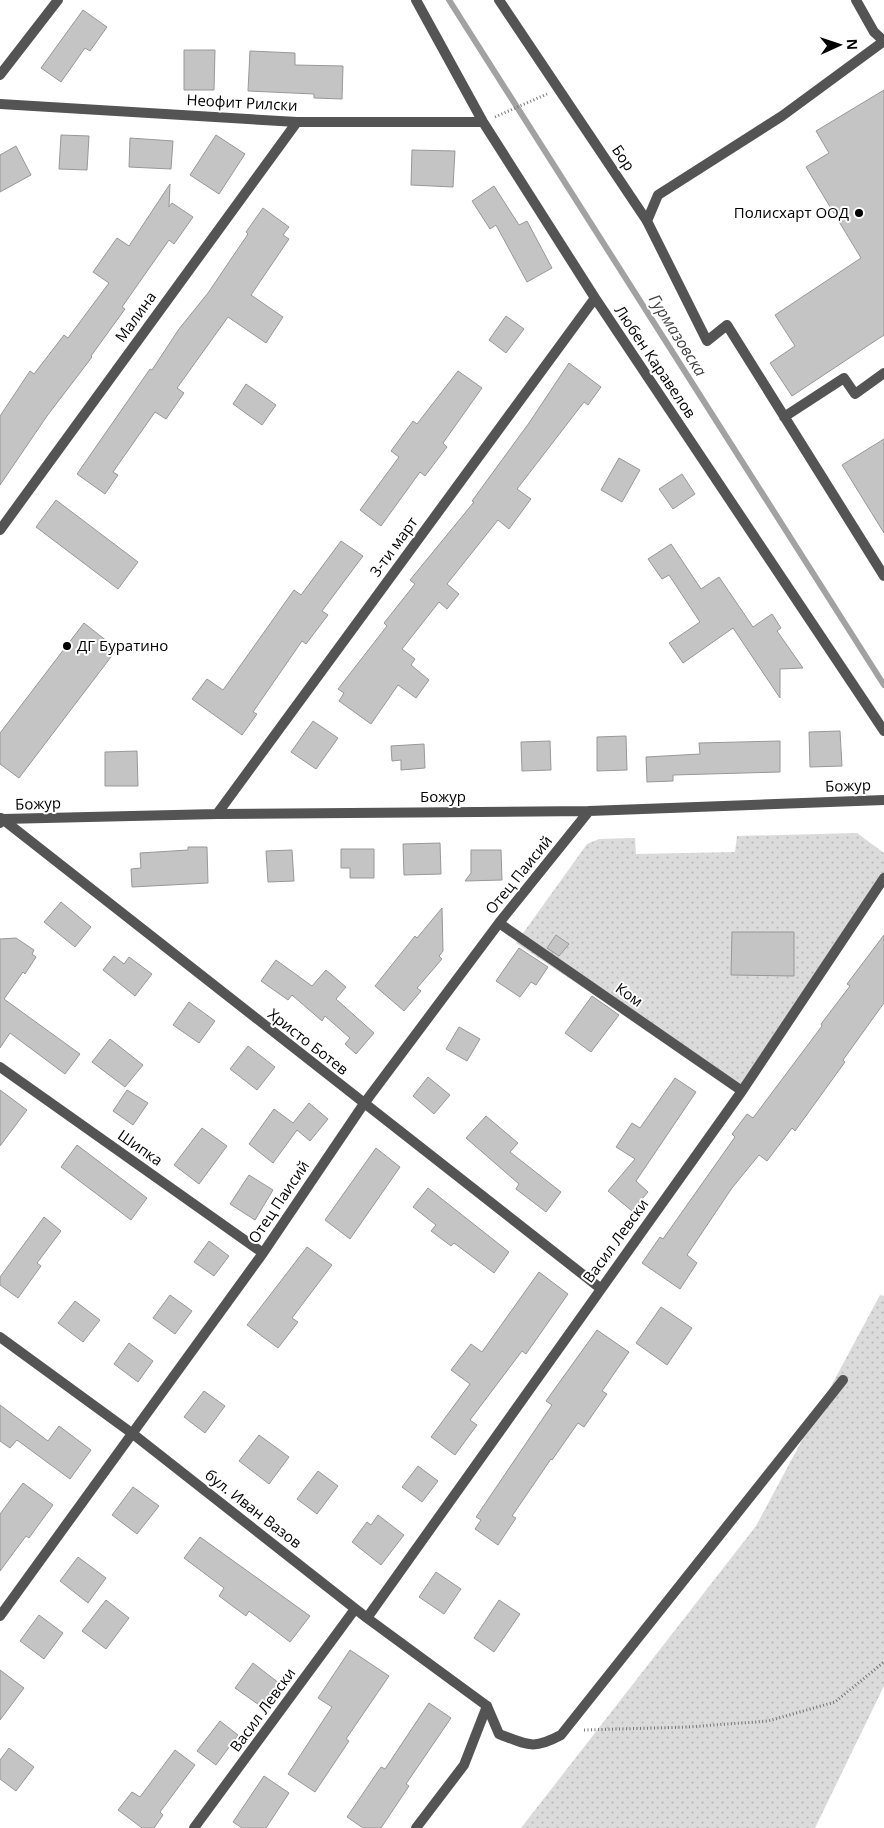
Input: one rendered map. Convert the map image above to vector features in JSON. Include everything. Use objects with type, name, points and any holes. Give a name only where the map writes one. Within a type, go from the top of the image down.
[{"type":"street","points":[[0,76],[58,0]]},
{"type":"street","name":"Любен Каравелов","points":[[416,0],[483,122],[595,298],[884,731]]},
{"type":"street","name":"Бор","points":[[499,0],[647,221],[707,341],[727,325],[784,417]]},
{"type":"street","points":[[647,221],[658,195],[782,116],[884,41],[874,32],[856,0]]},
{"type":"street","name":"Неофит Рилски","points":[[0,104],[297,122],[483,122]]},
{"type":"street","name":"Малина","points":[[0,530],[297,122]]},
{"type":"street","name":"3-ти март","points":[[217,814],[595,298]]},
{"type":"street","points":[[884,373],[854,394],[844,378],[784,417],[884,576]]},
{"type":"street","name":"Божур","points":[[1,820],[217,814],[589,811],[884,800]]},
{"type":"street","name":"Отец Паисий","points":[[0,1616],[263,1253],[363,1105],[499,923],[589,811]]},
{"type":"street","name":"Христо Ботев","points":[[1,820],[363,1105],[600,1288]]},
{"type":"street","name":"Васил Левски","points":[[367,1618],[742,1091],[884,878]]},
{"type":"street","name":"Ком","points":[[499,923],[742,1091]]},
{"type":"street","name":"Шипка","points":[[0,1067],[263,1253]]},
{"type":"street","name":"бул. Иван Вазов","points":[[0,1337],[133,1434],[355,1609],[486,1706]]},
{"type":"street","points":[[486,1706],[499,1734],[520,1742],[540,1746],[561,1734],[842,1380]]},
{"type":"street","name":"Васил Левски","points":[[194,1828],[355,1609]]},
{"type":"street","points":[[416,1828],[464,1765],[486,1706]]},
{"type":"path","points":[[483,122],[559,89]]},
{"type":"path","points":[[564,1730],[688,1727],[768,1721],[835,1702],[884,1662]]},
{"type":"shaded area","points":[[857,833],[884,853],[884,884],[737,1090],[516,943],[587,844],[599,839],[635,838],[636,854],[735,852],[737,836]]},
{"type":"shaded area","points":[[880,1295],[884,1296],[884,1686],[815,1828],[521,1828],[756,1526]]},
{"type":"building","points":[[83,10],[107,27],[90,51],[85,48],[61,82],[41,68]]},
{"type":"building","points":[[184,50],[215,50],[214,90],[184,90]]},
{"type":"building","points":[[250,51],[295,53],[295,65],[343,66],[342,99],[314,98],[314,94],[248,91]]},
{"type":"building","points":[[884,90],[884,335],[792,396],[770,363],[795,346],[775,315],[861,258],[806,167],[829,153],[816,131]]},
{"type":"building","points":[[61,135],[89,136],[87,170],[59,169]]},
{"type":"building","points":[[216,135],[245,154],[219,194],[190,175]]},
{"type":"building","points":[[130,138],[173,141],[171,169],[129,167]]},
{"type":"building","points":[[16,146],[31,175],[0,192],[0,155]]},
{"type":"building","points":[[412,150],[455,151],[453,187],[411,185]]},
{"type":"building","points":[[170,184],[169,207],[172,203],[193,217],[174,244],[169,240],[122,307],[125,309],[92,357],[47,416],[0,485],[0,416],[30,371],[34,374],[64,335],[68,338],[109,283],[93,272],[117,238],[129,246]]},
{"type":"building","points":[[494,186],[519,225],[527,221],[552,268],[527,282],[496,225],[490,229],[472,201]]},
{"type":"building","points":[[263,208],[289,227],[283,235],[289,239],[251,295],[283,317],[266,343],[228,317],[177,388],[184,393],[166,419],[155,412],[113,472],[118,475],[105,494],[77,474],[150,369],[152,370],[179,329],[208,293],[248,234],[246,232]]},
{"type":"building","points":[[506,316],[524,329],[506,353],[489,340]]},
{"type":"building","points":[[569,363],[601,387],[588,405],[584,402],[517,489],[531,499],[509,529],[498,520],[447,584],[459,594],[447,609],[439,602],[402,649],[415,659],[411,665],[429,680],[416,698],[398,685],[371,724],[339,701],[344,693],[338,689],[387,626],[384,623],[415,584],[410,580],[474,502],[472,501],[529,423]]},
{"type":"building","points":[[458,371],[482,388],[443,443],[447,447],[425,476],[420,472],[381,526],[360,510],[399,457],[391,451],[413,421],[417,424]]},
{"type":"building","points":[[246,384],[276,405],[262,425],[233,404]]},
{"type":"building","points":[[884,439],[884,533],[842,465]]},
{"type":"building","points":[[619,458],[640,470],[622,502],[601,490]]},
{"type":"building","points":[[682,474],[695,494],[673,509],[659,489]]},
{"type":"building","points":[[56,500],[138,562],[118,589],[36,527]]},
{"type":"building","points":[[341,541],[363,556],[322,611],[328,615],[306,644],[302,641],[253,712],[257,714],[242,735],[192,699],[207,679],[223,690],[294,590],[301,595]]},
{"type":"building","points":[[671,544],[701,589],[719,577],[753,627],[772,614],[781,628],[777,631],[803,668],[780,669],[780,698],[733,628],[683,663],[669,643],[700,622],[669,575],[662,579],[648,559]]},
{"type":"building","points":[[84,623],[117,649],[19,778],[0,764],[0,733]]},
{"type":"building","points":[[313,721],[338,738],[316,769],[291,752]]},
{"type":"building","points":[[840,731],[842,766],[810,767],[809,732]]},
{"type":"building","points":[[626,736],[627,770],[597,771],[597,737]]},
{"type":"building","points":[[550,741],[551,770],[522,771],[521,742]]},
{"type":"building","points":[[780,741],[780,772],[673,775],[673,781],[647,782],[646,757],[700,754],[699,743]]},
{"type":"building","points":[[424,744],[425,768],[401,770],[401,760],[392,761],[391,746]]},
{"type":"building","points":[[137,751],[138,786],[105,786],[105,752]]},
{"type":"building","points":[[440,843],[441,874],[404,875],[403,844]]},
{"type":"building","points":[[188,847],[207,847],[208,883],[132,887],[131,869],[141,868],[140,853],[188,850]]},
{"type":"building","points":[[341,849],[374,849],[374,878],[350,878],[350,868],[341,868]]},
{"type":"building","points":[[292,850],[294,881],[268,882],[266,851]]},
{"type":"building","points":[[471,850],[501,850],[502,880],[465,881],[471,873]]},
{"type":"building","points":[[61,902],[91,927],[75,947],[44,922]]},
{"type":"building","points":[[442,908],[443,951],[439,956],[442,959],[417,988],[421,991],[404,1011],[375,986],[415,936],[417,938]]},
{"type":"building","points":[[732,932],[794,932],[794,976],[731,975]]},
{"type":"building","points":[[556,935],[569,944],[559,956],[547,948]]},
{"type":"building","points":[[884,935],[884,1003],[843,1060],[845,1062],[795,1131],[792,1128],[767,1161],[759,1155],[732,1188],[687,1255],[697,1263],[680,1289],[642,1263],[660,1237],[663,1239],[735,1137],[732,1134],[747,1114],[753,1118],[822,1026],[821,1024],[850,986],[847,984]]},
{"type":"building","points":[[16,938],[34,950],[32,954],[36,957],[25,974],[23,972],[4,999],[80,1054],[65,1074],[10,1033],[0,1048],[0,939]]},
{"type":"building","points":[[519,948],[548,967],[536,985],[531,982],[520,997],[496,981]]},
{"type":"building","points":[[114,956],[124,964],[129,957],[152,974],[135,996],[103,970]]},
{"type":"building","points":[[276,960],[312,986],[326,970],[346,987],[336,999],[374,1033],[356,1054],[345,1044],[350,1038],[325,1016],[322,1021],[292,995],[288,1000],[261,981]]},
{"type":"building","points":[[592,996],[619,1015],[591,1052],[565,1033]]},
{"type":"building","points":[[189,1002],[215,1021],[199,1043],[173,1025]]},
{"type":"building","points":[[459,1027],[480,1039],[467,1061],[446,1049]]},
{"type":"building","points":[[110,1039],[143,1065],[125,1087],[92,1062]]},
{"type":"building","points":[[248,1046],[275,1067],[257,1090],[230,1069]]},
{"type":"building","points":[[428,1077],[450,1095],[434,1114],[413,1096]]},
{"type":"building","points":[[675,1078],[696,1092],[636,1181],[648,1192],[632,1211],[608,1191],[635,1159],[616,1147],[632,1123],[640,1128]]},
{"type":"building","points":[[0,1090],[27,1110],[0,1146]]},
{"type":"building","points":[[127,1090],[148,1103],[133,1125],[113,1111]]},
{"type":"building","points":[[309,1103],[328,1119],[310,1141],[297,1130],[273,1163],[249,1144],[274,1109],[293,1123]]},
{"type":"building","points":[[486,1116],[518,1143],[510,1152],[561,1192],[546,1212],[516,1189],[519,1184],[466,1138]]},
{"type":"building","points":[[202,1128],[227,1146],[199,1184],[174,1165]]},
{"type":"building","points":[[77,1145],[147,1198],[131,1220],[61,1167]]},
{"type":"building","points":[[376,1148],[400,1167],[350,1239],[325,1220]]},
{"type":"building","points":[[249,1175],[273,1190],[255,1220],[230,1204]]},
{"type":"building","points":[[428,1188],[509,1252],[494,1273],[454,1243],[451,1246],[431,1231],[436,1225],[413,1207]]},
{"type":"building","points":[[44,1217],[61,1231],[37,1263],[41,1266],[18,1298],[0,1285],[0,1277]]},
{"type":"building","points":[[209,1241],[229,1256],[214,1276],[194,1262]]},
{"type":"building","points":[[307,1247],[332,1265],[292,1318],[298,1322],[278,1348],[247,1325]]},
{"type":"building","points":[[539,1272],[568,1294],[526,1354],[522,1351],[470,1420],[477,1425],[455,1455],[431,1437],[470,1384],[451,1370],[471,1344],[482,1352]]},
{"type":"building","points":[[170,1295],[192,1311],[175,1334],[153,1318]]},
{"type":"building","points":[[75,1301],[100,1320],[83,1342],[58,1323]]},
{"type":"building","points":[[661,1307],[692,1328],[667,1365],[636,1343]]},
{"type":"building","points":[[597,1330],[629,1352],[602,1391],[607,1394],[584,1427],[578,1423],[551,1459],[512,1516],[516,1518],[498,1545],[475,1529],[481,1520],[476,1517],[552,1405],[546,1401]]},
{"type":"building","points":[[129,1343],[153,1361],[138,1382],[114,1364]]},
{"type":"building","points":[[204,1391],[225,1406],[205,1433],[184,1417]]},
{"type":"building","points":[[0,1405],[48,1441],[59,1426],[91,1450],[70,1479],[17,1440],[10,1448],[0,1441]]},
{"type":"building","points":[[259,1435],[289,1457],[269,1484],[239,1461]]},
{"type":"building","points":[[418,1466],[438,1481],[422,1502],[402,1487]]},
{"type":"building","points":[[318,1471],[338,1486],[317,1514],[297,1499]]},
{"type":"building","points":[[23,1483],[53,1505],[29,1538],[26,1536],[0,1571],[0,1514]]},
{"type":"building","points":[[133,1487],[159,1506],[137,1534],[112,1515]]},
{"type":"building","points":[[378,1515],[404,1535],[381,1565],[352,1542],[367,1522],[371,1525]]},
{"type":"building","points":[[200,1537],[310,1616],[290,1642],[249,1611],[246,1616],[219,1596],[224,1588],[184,1558]]},
{"type":"building","points":[[78,1557],[106,1578],[88,1603],[60,1581]]},
{"type":"building","points":[[436,1572],[461,1589],[444,1614],[419,1597]]},
{"type":"building","points":[[106,1600],[129,1618],[106,1649],[82,1631]]},
{"type":"building","points":[[499,1600],[520,1614],[494,1652],[474,1638]]},
{"type":"building","points":[[39,1615],[63,1633],[44,1659],[20,1641]]},
{"type":"building","points":[[350,1650],[389,1676],[346,1739],[349,1741],[315,1792],[288,1774],[332,1707],[318,1698]]},
{"type":"building","points":[[253,1663],[279,1683],[262,1707],[235,1688]]},
{"type":"building","points":[[0,1670],[24,1688],[0,1720]]},
{"type":"building","points":[[429,1703],[451,1718],[406,1784],[409,1786],[381,1828],[363,1828],[347,1817],[381,1767],[385,1769]]},
{"type":"building","points":[[220,1721],[238,1735],[216,1765],[197,1751]]},
{"type":"building","points":[[9,1748],[34,1767],[16,1791],[0,1779],[0,1760]]},
{"type":"building","points":[[175,1750],[195,1765],[160,1812],[163,1815],[154,1828],[142,1828],[118,1810],[132,1792],[140,1797]]},
{"type":"building","points":[[264,1776],[289,1793],[266,1828],[242,1828],[233,1822]]},
{"type":"waterway","name":"Гурмазовска","points":[[449,0],[884,685]]},
{"type":"place","name":"Полисхарт ООД","points":[[859,213]]},
{"type":"place","name":"ДГ Буратино","points":[[67,646]]}]
